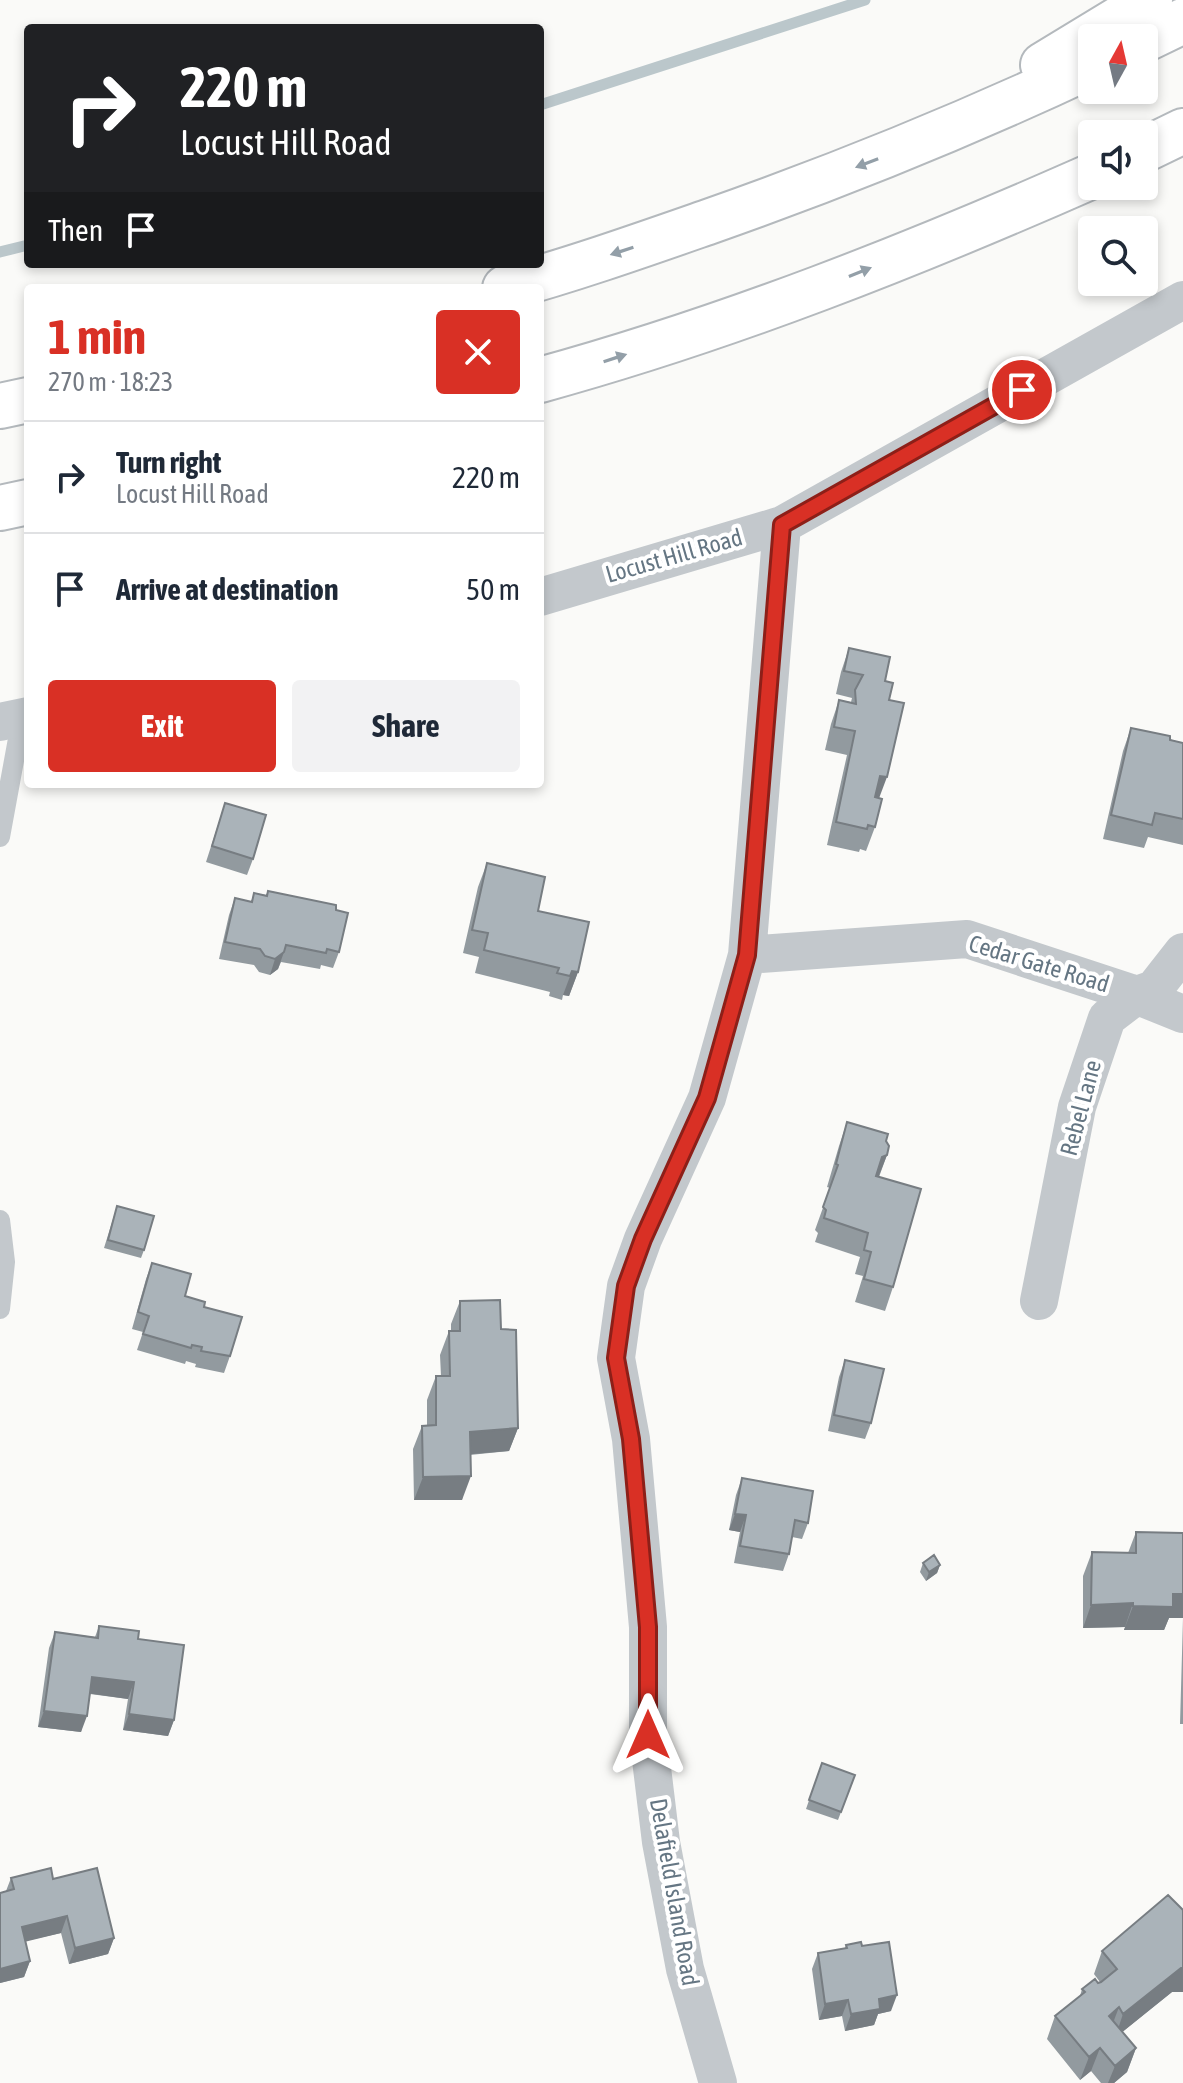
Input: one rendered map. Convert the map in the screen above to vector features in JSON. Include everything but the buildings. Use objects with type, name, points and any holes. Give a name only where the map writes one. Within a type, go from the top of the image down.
[{"type":"highway","points":[[909,147],[1150,0]]},
{"type":"highway","points":[[1158,33],[1183,21]]},
{"type":"highway","points":[[518,284],[658,240],[787,194],[909,147],[1078,71]]},
{"type":"highway","points":[[1158,145],[1183,133]]},
{"type":"highway","points":[[544,379],[702,330],[833,283],[1078,182]]},
{"type":"highway","points":[[0,406],[24,401]]},
{"type":"street","name":"Locust Hill Road","points":[[544,596],[782,525],[1183,300]]},
{"type":"street","name":"Delafield Island Road","points":[[718,2083],[685,1969],[661,1842],[648,1735],[648,1627],[633,1454],[616,1358],[626,1286],[643,1239],[707,1098],[747,955],[782,525]]},
{"type":"street","name":"Cedar Gate Road","points":[[747,955],[967,939],[1137,995],[1183,1014]]},
{"type":"street","name":"Rebel Lane","points":[[1039,1301],[1077,1107],[1107,1018],[1137,995],[1154,989],[1183,952]]},
{"type":"lane","points":[[0,837],[17,718]]},
{"type":"lane","points":[[0,1220],[5,1262],[0,1309]]},
{"type":"waterway","points":[[544,104],[865,0]]},
{"type":"waterway","points":[[0,252],[24,246]]},
{"type":"route","points":[[648,1735],[648,1627],[631,1439],[616,1358],[626,1286],[643,1239],[707,1098],[747,955],[782,525],[1022,390]]}]
